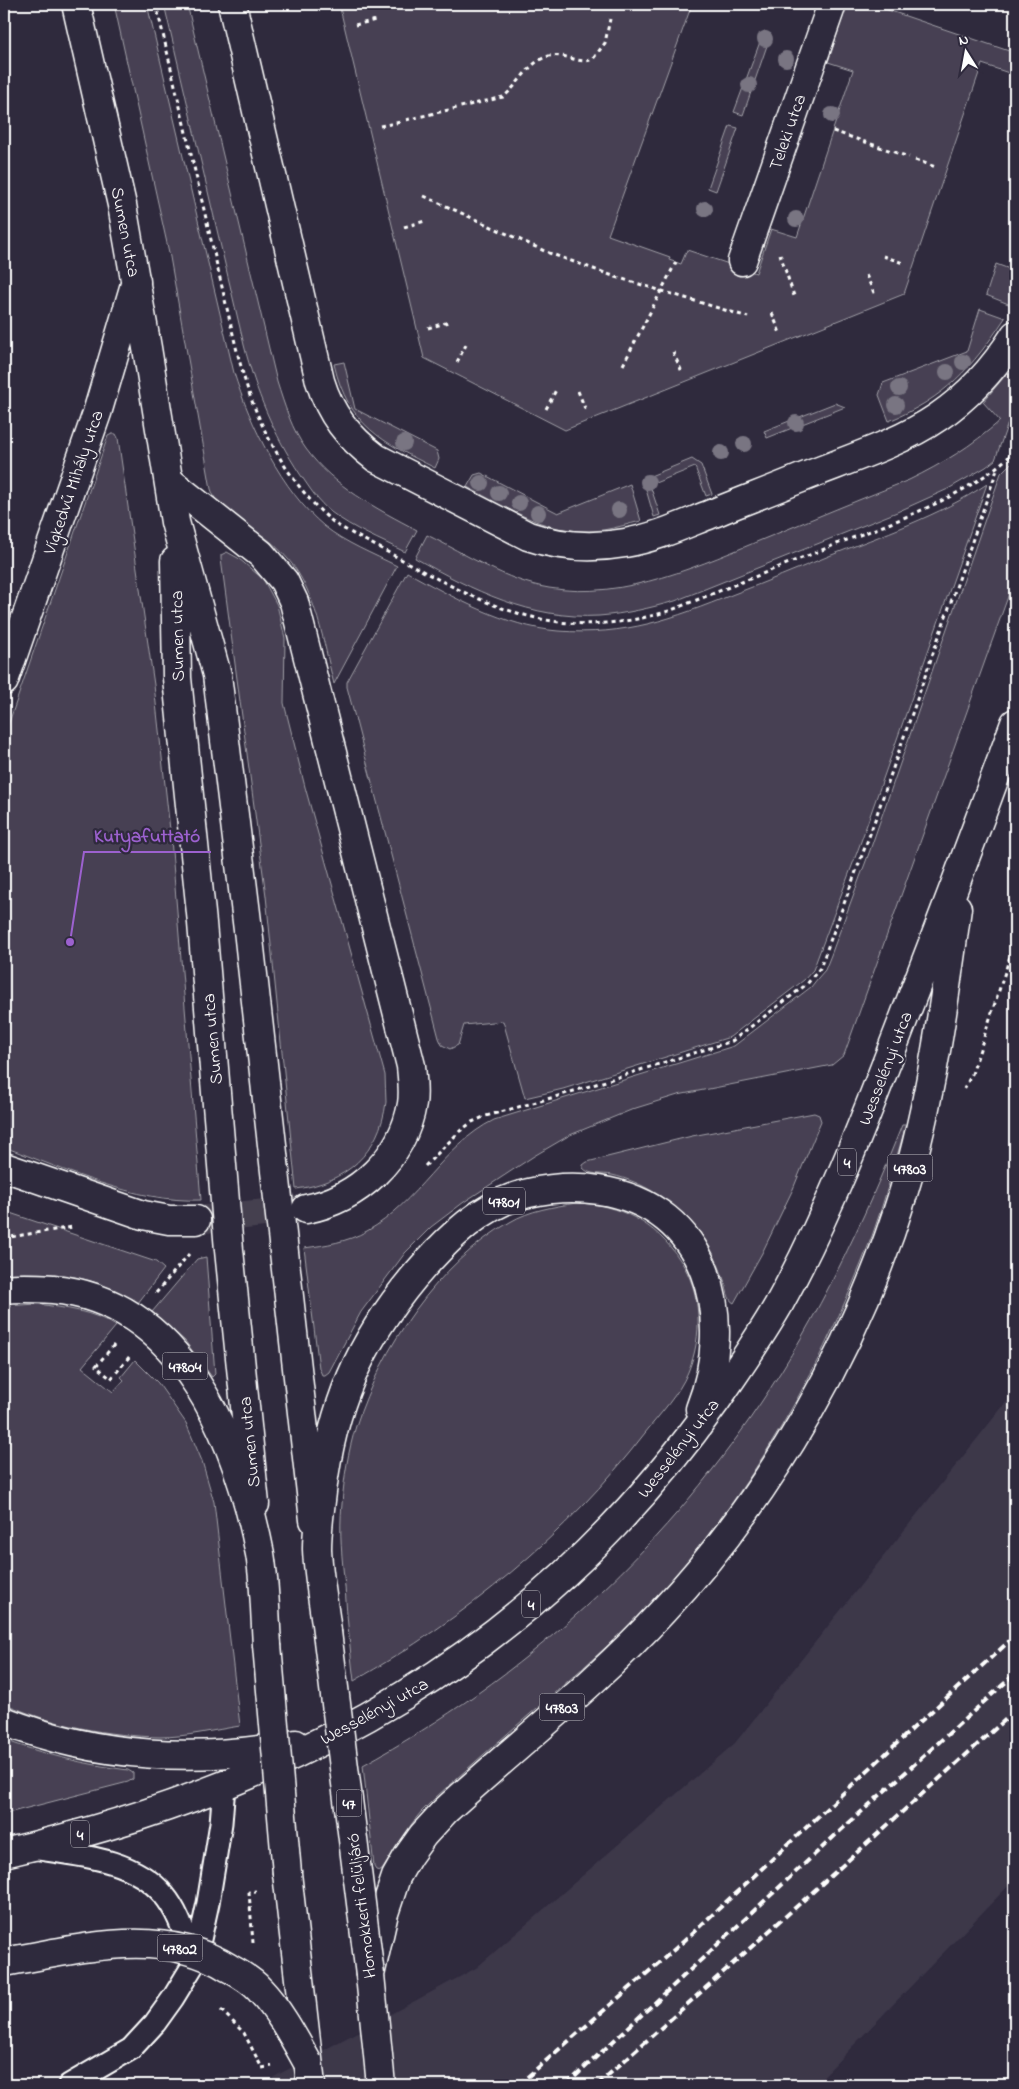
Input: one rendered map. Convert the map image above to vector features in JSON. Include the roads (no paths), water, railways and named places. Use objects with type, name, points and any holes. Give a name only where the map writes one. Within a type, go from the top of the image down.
[{"type":"main road","name":"Sumen utca","points":[[76,4],[122,205],[175,522],[217,676],[247,920],[317,1548]]},
{"type":"main road","points":[[232,4],[320,381],[333,414],[351,437],[376,458],[528,536],[549,544],[571,547],[599,547],[626,543],[675,529],[880,446],[937,418],[956,404],[990,371],[1015,335]]},
{"type":"main road","name":"Teleki utca","points":[[742,261],[832,4]]},
{"type":"main road","name":"Vígkedvű Mihály utca","points":[[4,681],[97,413],[136,281]]},
{"type":"main road","points":[[169,481],[260,554],[284,581],[294,602],[410,1066],[413,1090],[411,1110],[404,1129],[390,1156],[367,1182],[354,1191],[323,1206],[306,1209]]},
{"type":"main road","name":"Sumen utca","points":[[175,522],[177,678],[202,922],[229,1250],[260,1556]]},
{"type":"main road","name":"Wesselényi utca","points":[[4,1853],[129,1821],[177,1804],[264,1768],[372,1715],[438,1675],[511,1622],[583,1557],[645,1493],[688,1441],[734,1376],[776,1309],[830,1203],[872,1103],[1015,723]]},
{"type":"main road","name":"47803","points":[[370,1975],[389,1895],[408,1856],[423,1835],[444,1811],[601,1673],[686,1586],[732,1529],[785,1450],[835,1361],[883,1253],[903,1193],[933,1073],[944,1010],[964,862]]},
{"type":"main road","points":[[4,1167],[143,1215],[169,1220],[196,1220]]},
{"type":"main road","name":"47801","points":[[317,1548],[324,1474],[330,1438],[340,1402],[369,1341],[402,1292],[443,1245],[488,1210],[504,1201],[524,1195],[544,1190],[585,1187],[630,1196],[662,1216],[685,1237],[703,1265],[713,1295],[716,1326],[711,1378],[688,1441]]},
{"type":"main road","name":"47804","points":[[4,1289],[61,1290],[100,1300],[133,1317],[164,1342],[202,1391],[227,1439],[246,1496],[260,1556]]},
{"type":"main road","name":"Homokkerti felüljáró","points":[[317,1548],[370,1975],[381,2085]]},
{"type":"main road","points":[[260,1556],[287,1873],[310,2074]]},
{"type":"main road","points":[[4,1721],[48,1736],[97,1748],[169,1755],[223,1753],[280,1747],[316,1739],[343,1730]]},
{"type":"main road","name":"47802","points":[[4,1962],[111,1944],[164,1944],[197,1952],[220,1962],[259,1989],[281,2017],[310,2074]]},
{"type":"lane","points":[[69,2085],[131,2049],[155,2023],[195,1962],[221,1823],[224,1786]]},
{"type":"lane","points":[[30,1847],[95,1858],[117,1865],[152,1884],[165,1896],[175,1911],[195,1962]]},
{"type":"tunnel","points":[[196,1220],[304,1209]]},
{"type":"railway","points":[[518,2085],[684,1941],[1015,1636]]},
{"type":"railway","points":[[566,2085],[840,1831],[1015,1674]]},
{"type":"railway","points":[[597,2085],[1015,1711]]},
{"type":"place","name":"Kutyafuttató","points":[[70,942]]}]
